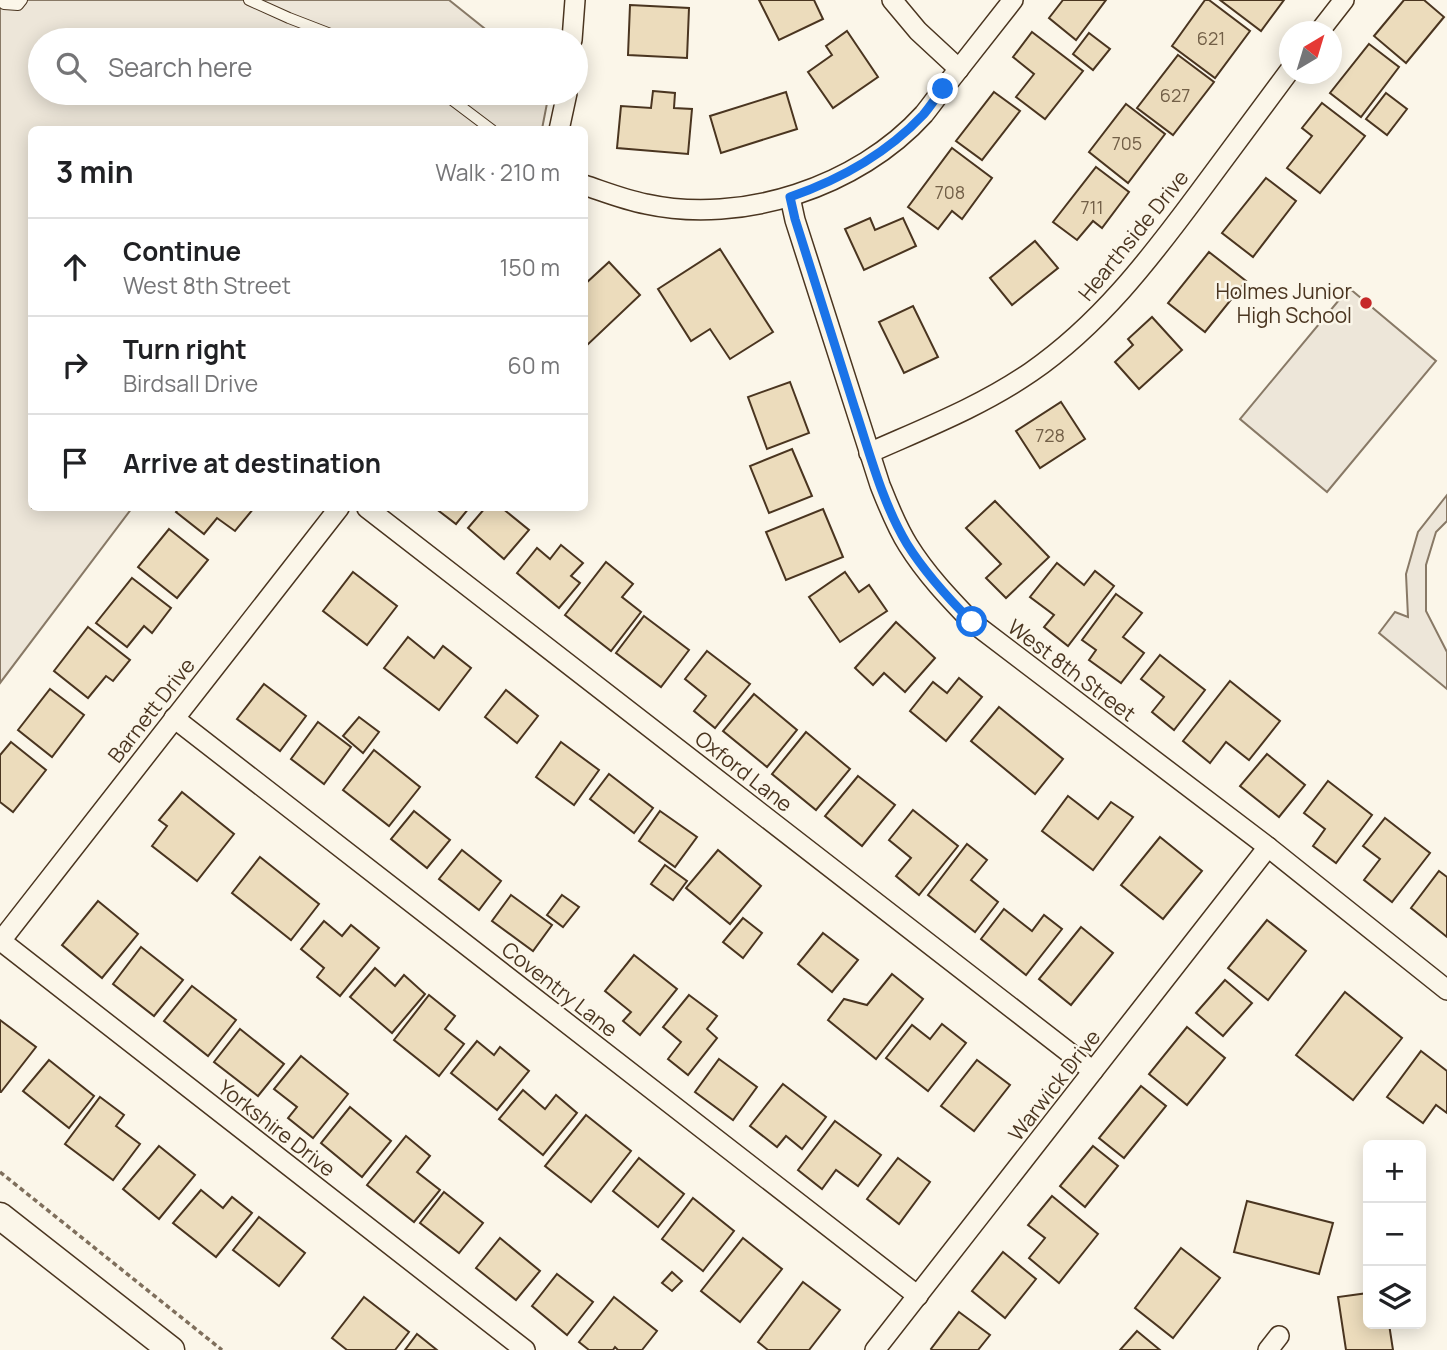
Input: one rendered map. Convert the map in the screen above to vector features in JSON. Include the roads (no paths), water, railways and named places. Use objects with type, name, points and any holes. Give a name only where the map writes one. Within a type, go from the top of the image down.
[{"type":"main road","points":[[0,1216],[170,1350]]},
{"type":"street","points":[[573,28],[575,0]]},
{"type":"street","points":[[892,0],[918,31],[959,69]]},
{"type":"street","points":[[588,186],[648,205],[711,210],[737,208],[790,197],[829,181],[876,155],[923,114],[1013,0]]},
{"type":"street","points":[[1328,21],[1344,0]]},
{"type":"street","name":"Hearthside Drive","points":[[869,453],[959,414],[999,392],[1032,371],[1101,313],[1157,249],[1280,84]]},
{"type":"street","points":[[560,126],[564,105]]},
{"type":"street","name":"West 8th Street","points":[[790,197],[869,453],[892,515],[907,544],[947,597],[972,622],[1268,847],[1447,990]]},
{"type":"street","name":"Barnett Drive","points":[[0,942],[338,511]]},
{"type":"street","name":"Oxford Lane","points":[[371,511],[1093,1072]]},
{"type":"street","name":"Coventry Lane","points":[[174,718],[918,1296]]},
{"type":"street","name":"Warwick Drive","points":[[876,1350],[1268,847]]},
{"type":"street","name":"Yorkshire Drive","points":[[0,942],[525,1350]]},
{"type":"lane","points":[[0,0],[4,4],[18,5],[22,0]]},
{"type":"lane","points":[[250,0],[315,28]]},
{"type":"lane","points":[[459,105],[487,126]]},
{"type":"place","name":"Holmes Junior High School","points":[[1366,303]]}]
